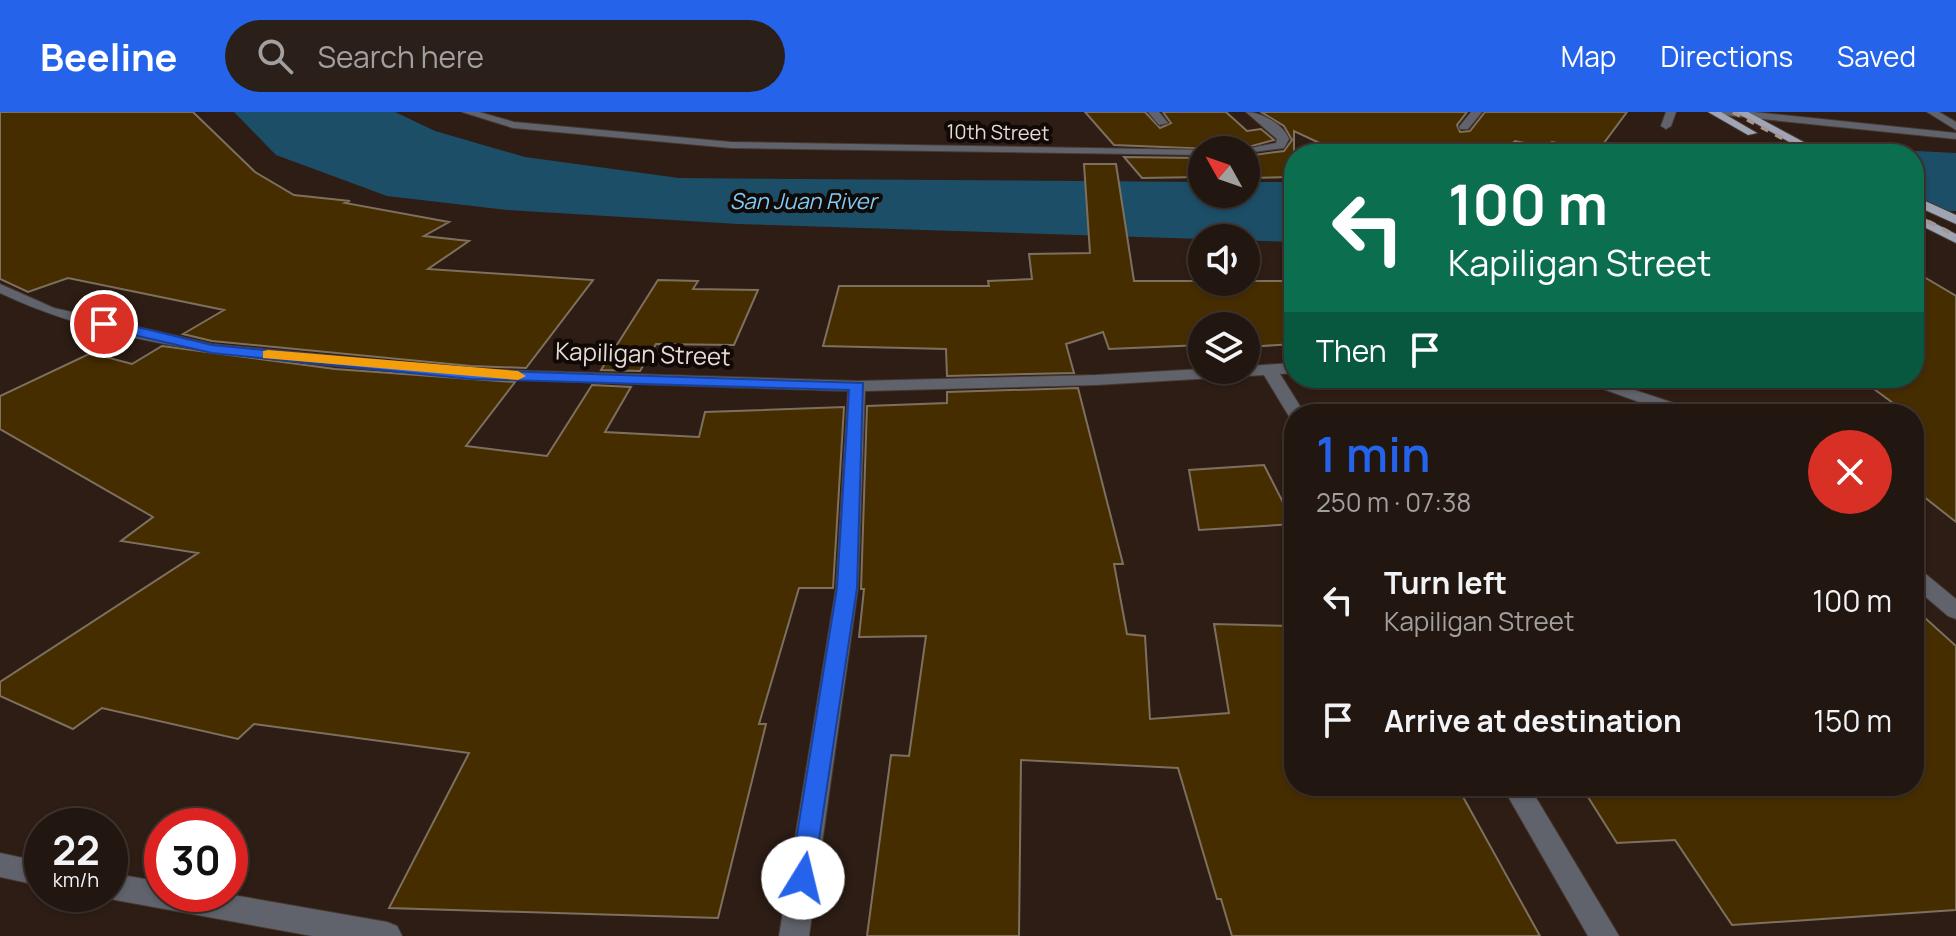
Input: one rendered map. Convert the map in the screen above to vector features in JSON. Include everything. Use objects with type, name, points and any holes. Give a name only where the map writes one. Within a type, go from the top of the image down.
[{"type":"main road","points":[[1713,112],[1772,144]]},
{"type":"main road","points":[[1743,114],[1799,144]]},
{"type":"main road","points":[[1924,205],[1956,220]]},
{"type":"main road","points":[[1924,222],[1956,239]]},
{"type":"street","name":"10th Street","points":[[467,112],[513,125],[731,145],[1188,153]]},
{"type":"street","points":[[1153,112],[1163,123]]},
{"type":"street","points":[[1251,112],[1281,133],[1283,139],[1280,146],[1260,149]]},
{"type":"street","points":[[1464,127],[1477,112]]},
{"type":"street","points":[[1666,126],[1671,112]]},
{"type":"street","points":[[1723,112],[1956,136]]},
{"type":"street","points":[[1932,112],[1956,127]]},
{"type":"street","name":"Kapiligan Street","points":[[0,288],[49,311],[212,349],[471,374],[857,386],[1096,380],[1284,368]]},
{"type":"street","points":[[1269,369],[1290,404]]},
{"type":"street","points":[[794,936],[847,588],[857,386]]},
{"type":"street","points":[[1611,388],[1659,404]]},
{"type":"street","points":[[1924,584],[1956,611]]},
{"type":"street","points":[[1521,796],[1604,936]]},
{"type":"street","points":[[0,865],[24,870]]},
{"type":"street","points":[[128,889],[387,936]]},
{"type":"water","name":"San Juan River","points":[[234,112],[395,112],[435,131],[525,157],[679,178],[1188,182],[1188,208],[1260,208],[1260,182],[1284,182],[1284,242],[1260,241],[1260,224],[1188,224],[1188,239],[738,224],[507,210],[387,196],[276,155]]},
{"type":"water","points":[[1924,151],[1956,153],[1956,211],[1924,212]]},
{"type":"building","points":[[0,112],[193,112],[255,172],[294,195],[350,201],[345,203],[449,222],[424,236],[469,241],[428,269],[593,280],[526,368],[471,366],[212,341],[183,334],[224,310],[68,278],[28,292],[0,279]]},
{"type":"building","points":[[1085,112],[1145,112],[1160,128],[1171,123],[1163,112],[1226,112],[1247,131],[1261,129],[1274,140],[1260,144],[1260,136],[1188,136],[1188,148],[1114,145]]},
{"type":"building","points":[[1261,112],[1467,112],[1457,125],[1460,132],[1470,131],[1485,112],[1627,112],[1603,144],[1530,144],[1515,141],[1511,144],[1322,144],[1294,131],[1294,144],[1289,144],[1292,140],[1284,126]]},
{"type":"building","points":[[1284,151],[1284,177],[1260,178],[1260,154]]},
{"type":"building","points":[[1124,157],[1188,158],[1188,177],[1142,178]]},
{"type":"building","points":[[1084,164],[1116,164],[1134,281],[1188,281],[1188,296],[1260,296],[1260,281],[1284,281],[1284,345],[1260,346],[1260,312],[1188,312],[1188,346],[1109,349],[1103,332],[1066,344],[1074,373],[947,376],[946,349],[823,346],[839,286],[989,286],[988,281],[1032,279],[1029,254],[1090,253]]},
{"type":"building","points":[[1924,277],[1956,296],[1956,522],[1924,497],[1924,404],[1894,404],[1873,388],[1924,388]]},
{"type":"building","points":[[658,280],[698,281],[693,289],[758,290],[734,345],[656,344],[640,371],[601,370]]},
{"type":"building","points":[[162,346],[335,369],[515,382],[466,446],[547,456],[592,385],[631,387],[605,432],[699,437],[705,412],[844,407],[833,588],[799,588],[759,724],[766,724],[718,918],[389,908],[469,753],[254,724],[238,739],[102,708],[73,729],[0,696],[0,682],[198,553],[121,541],[153,517],[0,429],[0,396],[91,353],[132,364]]},
{"type":"building","points":[[1078,388],[1123,564],[1114,564],[1127,634],[1145,636],[1150,719],[1229,713],[1214,624],[1284,626],[1284,796],[1463,796],[1540,936],[1232,936],[1221,899],[1217,899],[1178,768],[1021,760],[1019,936],[867,936],[891,755],[909,756],[926,636],[859,637],[864,589],[861,589],[867,406],[947,403],[947,392]]},
{"type":"building","points":[[1264,465],[1284,504],[1284,525],[1199,530],[1189,470]]},
{"type":"building","points":[[1924,617],[1956,646],[1956,910],[1732,925],[1675,840],[1617,843],[1587,796],[1924,796]]},
{"type":"railway","points":[[1733,112],[1793,144]]},
{"type":"railway","points":[[1924,219],[1956,236]]},
{"type":"slow traffic","points":[[268,354],[518,376]]},
{"type":"route","points":[[104,324],[212,349],[471,374],[857,386],[847,588],[803,878]]}]
